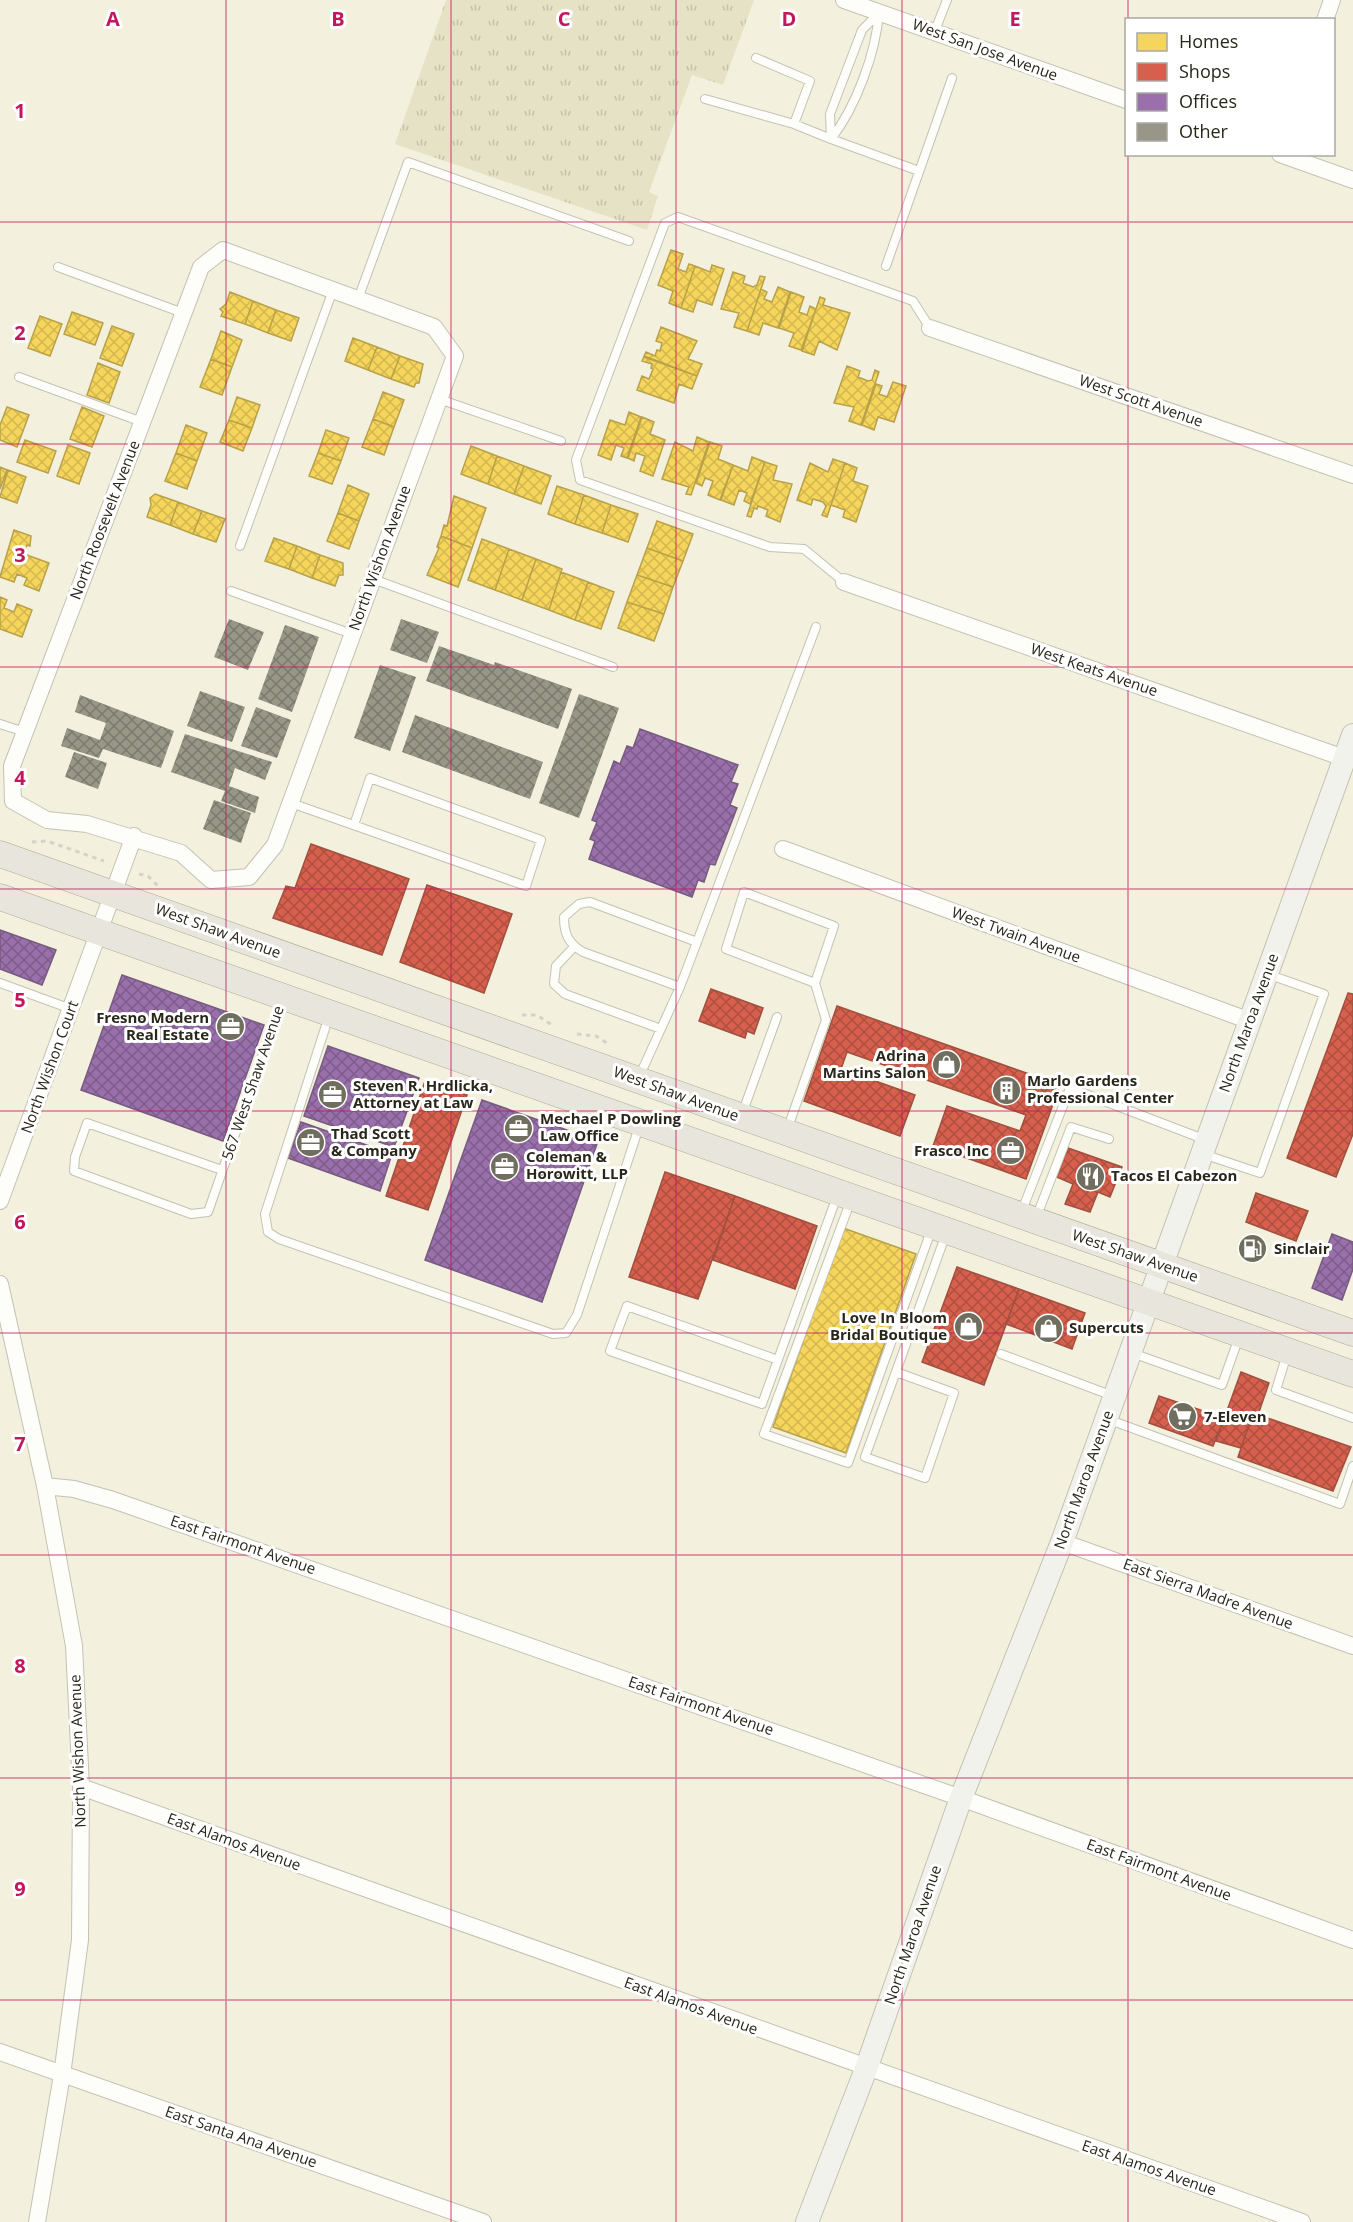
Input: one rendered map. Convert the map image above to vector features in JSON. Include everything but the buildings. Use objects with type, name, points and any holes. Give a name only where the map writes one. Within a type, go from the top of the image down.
[{"type":"main road","name":"North Maroa Avenue","points":[[807,2222],[866,2069],[961,1798],[1062,1542],[1353,735]]},
{"type":"main road","name":"West Shaw Avenue","points":[[0,854],[1353,1333]]},
{"type":"main road","points":[[0,897],[1353,1374]]},
{"type":"street","name":"West San Jose Avenue","points":[[844,0],[1125,100]]},
{"type":"street","points":[[1326,18],[1332,0]]},
{"type":"street","points":[[1286,156],[1353,180]]},
{"type":"street","name":"North Wishon Avenue","points":[[13,801],[47,820],[87,824],[134,836],[181,853],[211,880],[249,877],[275,845],[455,356],[434,327],[223,250]]},
{"type":"street","name":"North Roosevelt Avenue","points":[[13,801],[12,766],[183,313],[201,267],[223,250]]},
{"type":"street","name":"West Scott Avenue","points":[[930,328],[1353,475]]},
{"type":"street","name":"West Keats Avenue","points":[[844,582],[1344,758]]},
{"type":"street","points":[[99,932],[134,836]]},
{"type":"street","name":"West Twain Avenue","points":[[783,849],[1250,1021]]},
{"type":"street","name":"North Wishon Court","points":[[0,1201],[99,932]]},
{"type":"street","name":"North Wishon Avenue","points":[[0,1288],[45,1486],[74,1646],[81,1787],[80,1940],[62,2075],[37,2222]]},
{"type":"street","name":"East Fairmont Avenue","points":[[45,1486],[74,1489],[123,1503],[961,1798],[1353,1940]]},
{"type":"street","name":"East Sierra Madre Avenue","points":[[1062,1542],[1353,1646]]},
{"type":"street","name":"East Alamos Avenue","points":[[81,1787],[866,2069],[1302,2222]]},
{"type":"street","name":"East Santa Ana Avenue","points":[[0,2052],[483,2222]]},
{"type":"lane","points":[[934,33],[946,0]]},
{"type":"lane","points":[[831,139],[846,120],[878,36],[879,12]]},
{"type":"lane","points":[[831,139],[830,114],[862,30],[879,12]]},
{"type":"lane","points":[[756,58],[810,81],[794,124]]},
{"type":"lane","points":[[886,266],[952,78]]},
{"type":"lane","points":[[705,99],[794,124],[919,171]]},
{"type":"lane","points":[[358,299],[408,162],[629,241]]},
{"type":"lane","points":[[844,582],[804,549],[770,547],[580,480],[576,460],[665,223],[678,217],[913,301],[930,328]]},
{"type":"lane","points":[[58,267],[183,313]]},
{"type":"lane","points":[[240,546],[333,290]]},
{"type":"lane","points":[[20,377],[142,422]]},
{"type":"lane","points":[[439,399],[561,441]]},
{"type":"lane","points":[[373,579],[614,668]]},
{"type":"lane","points":[[231,591],[352,634]]},
{"type":"lane","points":[[638,1080],[680,987],[816,627]]},
{"type":"lane","points":[[0,724],[25,732]]},
{"type":"lane","points":[[291,802],[354,825],[526,886],[542,840],[370,778],[354,825]]},
{"type":"lane","points":[[786,1133],[826,1020],[815,983],[834,926],[744,892],[726,949],[815,983]]},
{"type":"lane","points":[[680,987],[574,947],[564,933],[564,917],[579,904],[590,902],[697,942]]},
{"type":"lane","points":[[574,947],[556,966],[554,984],[565,994],[661,1029]]},
{"type":"lane","points":[[1027,1219],[1070,1088],[1260,1173],[1324,994],[1267,974]]},
{"type":"lane","points":[[0,983],[71,1008]]},
{"type":"lane","name":"567 West Shaw Avenue","points":[[222,1170],[87,1123],[75,1157],[74,1171],[191,1214],[208,1212],[283,996]]},
{"type":"lane","points":[[330,1013],[266,1214],[268,1232],[279,1239],[553,1334],[566,1334],[577,1315],[640,1122]]},
{"type":"lane","points":[[741,1117],[777,1017]]},
{"type":"lane","points":[[1027,1219],[1071,1127],[1109,1138]]},
{"type":"lane","points":[[845,1195],[765,1434],[775,1438],[848,1463],[940,1228]]},
{"type":"lane","points":[[778,1360],[627,1306],[610,1351],[762,1404],[845,1195]]},
{"type":"lane","points":[[896,1372],[954,1393],[925,1478],[865,1457],[896,1372],[940,1228]]},
{"type":"lane","points":[[1129,1352],[1222,1385],[1240,1334]]},
{"type":"lane","points":[[1288,1351],[1276,1390],[1353,1418]]},
{"type":"lane","points":[[1001,1354],[1114,1396]]},
{"type":"lane","points":[[1106,1419],[1340,1504],[1353,1466]]},
{"type":"path","points":[[24,843],[47,840],[104,861]]},
{"type":"green space","points":[[446,0],[754,0],[723,85],[692,75],[649,192],[658,196],[647,230],[395,144]]},
{"type":"place","name":"Fresno Modern Real Estate","points":[[230,1027]]},
{"type":"place","name":"Adrina Martins Salon","points":[[947,1065]]},
{"type":"place","name":"Marlo Gardens Professional Center","points":[[1006,1090]]},
{"type":"place","name":"Steven R. Hrdlicka, Attorney at Law","points":[[332,1095]]},
{"type":"place","name":"Mechael P Dowling Law Office","points":[[519,1128]]},
{"type":"place","name":"Thad Scott & Company","points":[[310,1143]]},
{"type":"place","name":"Frasco Inc","points":[[1010,1151]]},
{"type":"place","name":"Coleman & Horowitt, LLP","points":[[505,1166]]},
{"type":"place","name":"Tacos El Cabezon","points":[[1090,1176]]},
{"type":"place","name":"Sinclair","points":[[1253,1249]]},
{"type":"place","name":"Love In Bloom Bridal Boutique","points":[[968,1327]]},
{"type":"place","name":"Supercuts","points":[[1048,1328]]},
{"type":"place","name":"7-Eleven","points":[[1183,1417]]}]
